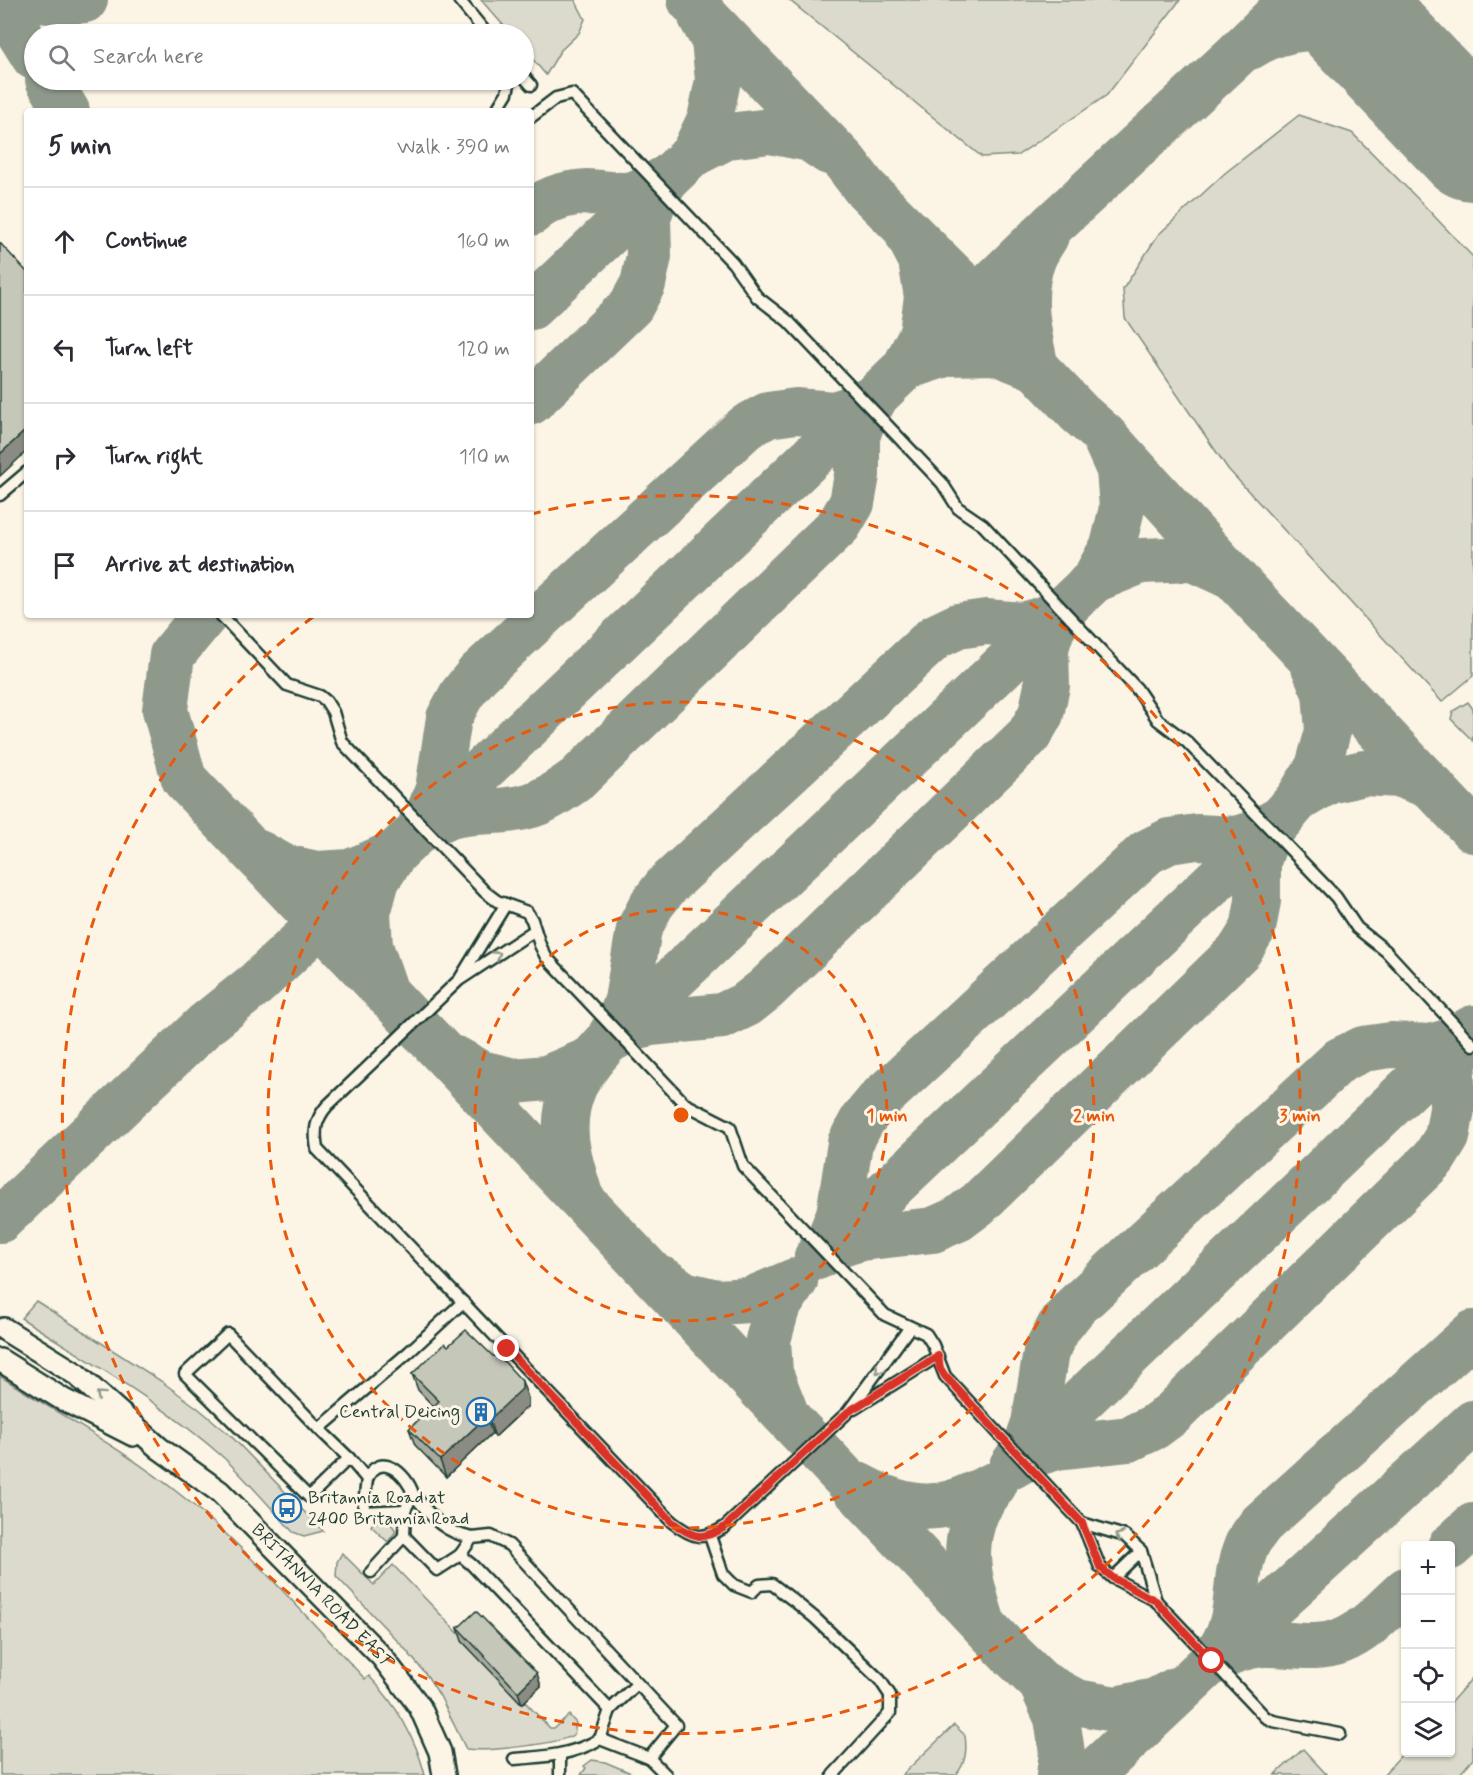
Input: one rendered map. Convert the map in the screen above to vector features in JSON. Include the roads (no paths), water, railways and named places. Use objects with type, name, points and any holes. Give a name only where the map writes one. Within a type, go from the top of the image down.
[{"type":"street","name":"BRITANNIA ROAD EAST","points":[[4,1329],[76,1374],[159,1448],[220,1492],[382,1657],[420,1707],[440,1752],[444,1775]]},
{"type":"street","name":"BRITANNIA ROAD EAST","points":[[0,1360],[62,1399],[159,1448]]},
{"type":"lane","points":[[459,0],[479,24]]},
{"type":"lane","points":[[498,108],[508,90]]},
{"type":"lane","points":[[534,115],[556,98],[572,94],[733,264],[757,297],[789,321],[942,483],[958,508],[982,525],[1137,689],[1158,720],[1187,742],[1335,897],[1357,928],[1386,951],[1473,1045]]},
{"type":"lane","points":[[0,495],[24,475]]},
{"type":"lane","points":[[224,618],[287,685],[320,696],[326,701],[333,712],[342,742],[485,892],[497,901],[527,912],[546,957],[685,1104],[730,1127],[743,1166],[885,1315],[926,1334],[931,1339],[940,1368],[945,1376],[1082,1523],[1100,1567],[1113,1578],[1156,1601],[1265,1717],[1273,1721],[1340,1734]]},
{"type":"lane","points":[[459,980],[506,904]]},
{"type":"lane","points":[[535,930],[459,980],[327,1107],[318,1117],[315,1137],[317,1149],[672,1522],[693,1535],[710,1536],[725,1527],[848,1412],[910,1327]]},
{"type":"lane","points":[[320,1429],[463,1302]]},
{"type":"lane","points":[[349,1458],[309,1497],[185,1374],[228,1334],[349,1458],[367,1479]]},
{"type":"lane","points":[[848,1412],[938,1356]]},
{"type":"lane","points":[[405,1510],[363,1512],[367,1479],[371,1469],[378,1465],[386,1465],[398,1472],[413,1494],[443,1528],[471,1538],[491,1536],[509,1545],[676,1725],[649,1758]]},
{"type":"lane","points":[[371,1572],[404,1536],[405,1510],[413,1494]]},
{"type":"lane","points":[[1082,1523],[1125,1536],[1141,1551],[1156,1601]]},
{"type":"lane","points":[[404,1536],[437,1570],[460,1556],[471,1538]]},
{"type":"lane","points":[[710,1536],[723,1574],[734,1585],[752,1592],[759,1585],[772,1584],[815,1618],[880,1680],[890,1695],[890,1713],[833,1775]]},
{"type":"lane","points":[[1113,1578],[1141,1551]]},
{"type":"lane","points":[[460,1556],[472,1565],[610,1710]]},
{"type":"lane","points":[[514,1759],[560,1755],[586,1748],[600,1739],[610,1710],[638,1684]]},
{"type":"lane","points":[[600,1739],[649,1758],[666,1775]]},
{"type":"lane","points":[[560,1755],[560,1775]]},
{"type":"place","name":"Central Deicing","points":[[481,1412]]},
{"type":"place","name":"Britannia Road at 2400 Britannia Road","points":[[287,1508]]}]
